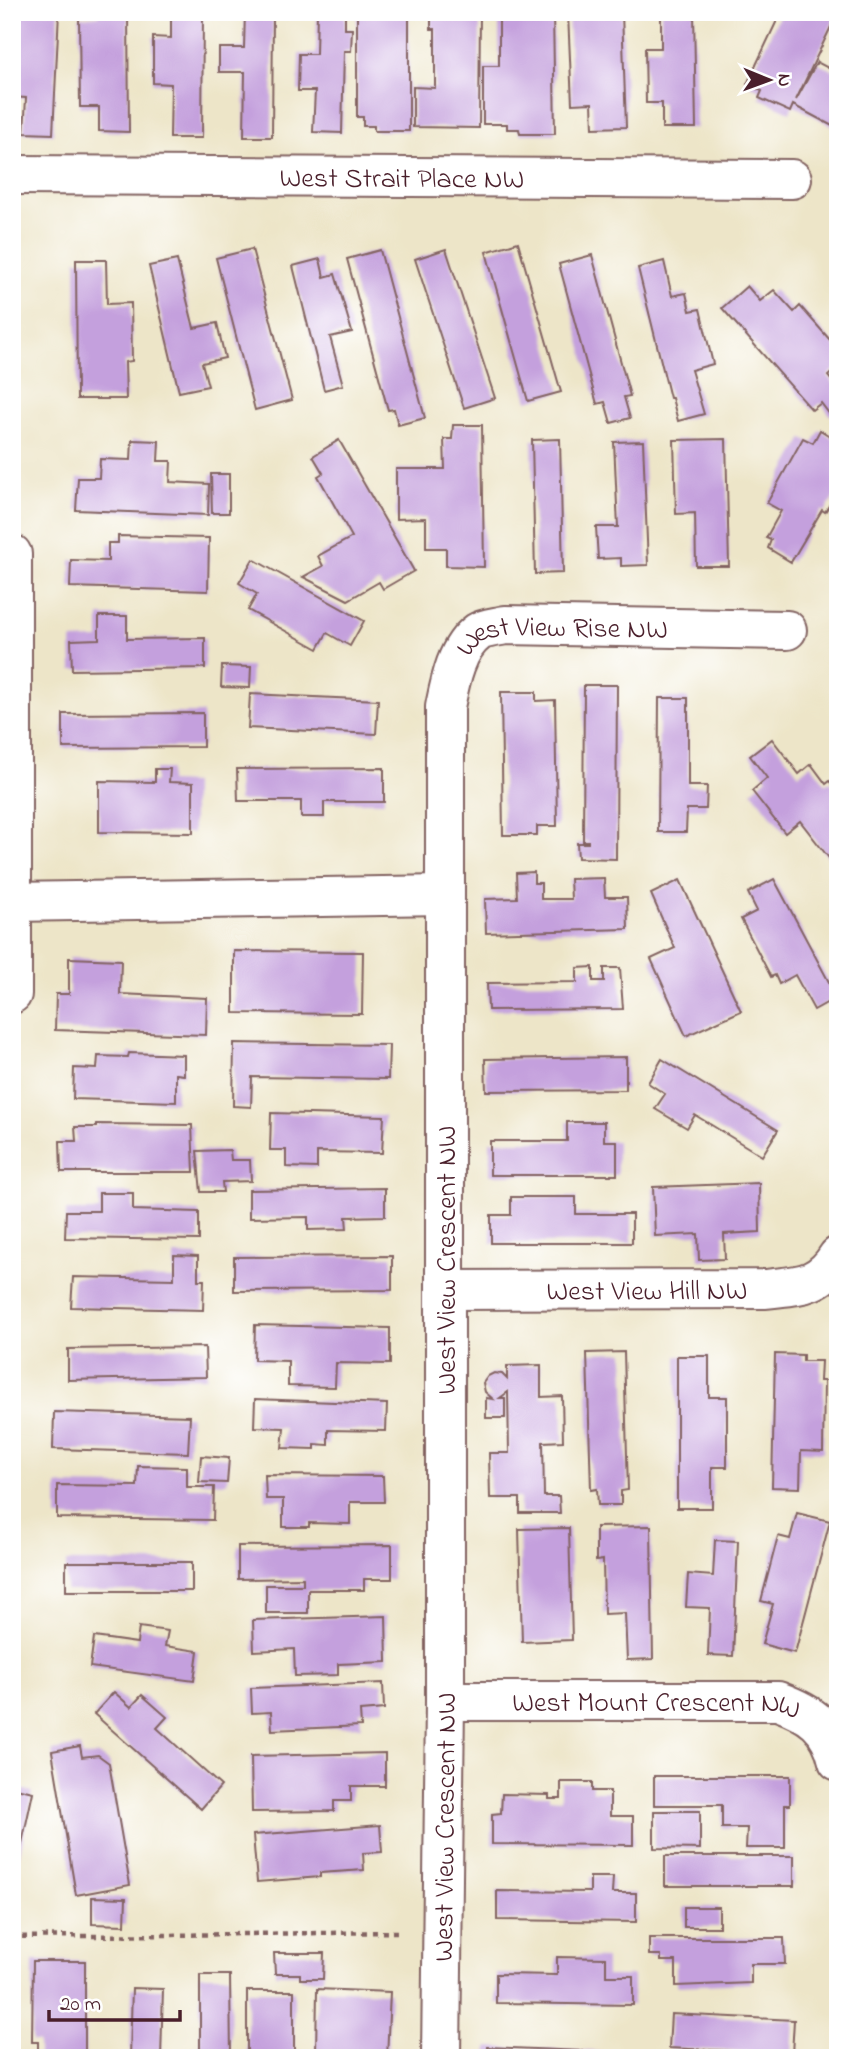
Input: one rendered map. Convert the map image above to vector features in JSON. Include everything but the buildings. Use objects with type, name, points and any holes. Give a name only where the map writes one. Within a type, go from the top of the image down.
[{"type":"street","name":"West Strait Place NW","points":[[12,175],[792,179]]},
{"type":"street","points":[[12,554],[12,994]]},
{"type":"street","name":"West View Rise NW","points":[[444,895],[445,707],[452,674],[464,649],[479,631],[505,625],[787,630]]},
{"type":"street","points":[[13,902],[444,895]]},
{"type":"street","name":"West View Crescent NW","points":[[441,2058],[445,1701],[444,895]]},
{"type":"street","name":"West View Hill NW","points":[[446,1290],[766,1289],[811,1282],[829,1271],[838,1256]]},
{"type":"street","name":"West Mount Crescent NW","points":[[445,1701],[778,1701],[799,1709],[827,1731],[838,1762]]},
{"type":"path","points":[[12,1937],[443,1931]]}]
